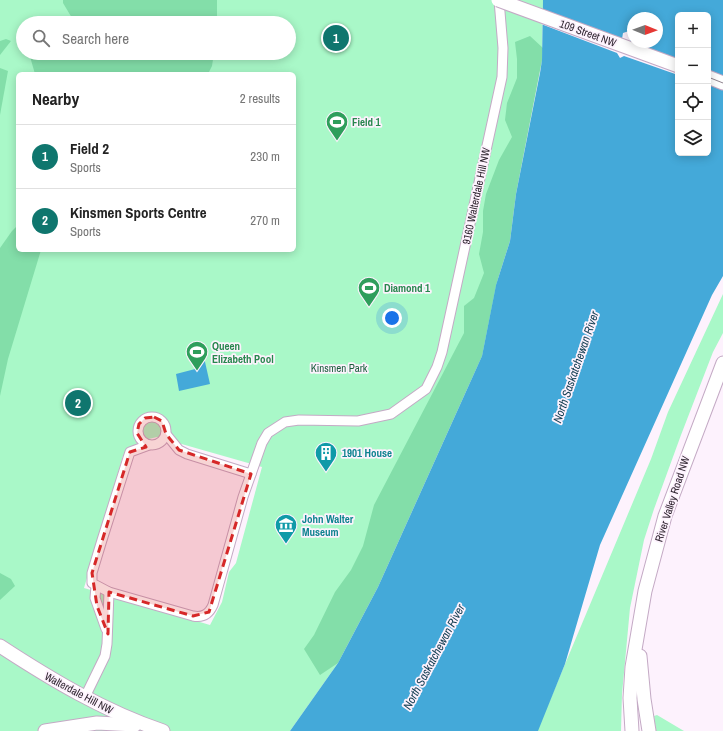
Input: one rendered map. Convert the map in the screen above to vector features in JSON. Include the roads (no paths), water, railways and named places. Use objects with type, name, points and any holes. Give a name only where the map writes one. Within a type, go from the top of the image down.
[{"type":"main road","name":"109 Street NW","points":[[498,0],[675,65]]},
{"type":"main road","points":[[711,78],[723,83]]},
{"type":"main road","name":"River Valley Road NW","points":[[632,731],[630,698],[632,667],[638,640],[645,591],[665,516],[723,363]]},
{"type":"main road","name":"River Valley Road NW","points":[[638,640],[649,731]]},
{"type":"main road","name":"Walterdale Hill NW","points":[[0,646],[50,678],[85,698],[158,729]]},
{"type":"main road","points":[[45,731],[97,723],[123,724],[158,729]]},
{"type":"street","name":"9160 Walterdale Hill NW","points":[[251,474],[265,438],[268,433],[279,426],[298,420],[358,421],[376,418],[391,414],[426,389],[442,352],[502,77],[504,48],[498,0]]},
{"type":"street","points":[[154,417],[162,421],[165,425],[166,434],[179,450],[187,454],[251,474],[216,598],[209,612],[202,616],[193,616],[109,592],[92,583],[92,573],[128,458],[132,452],[137,428],[145,418],[154,417]]},
{"type":"street","points":[[137,428],[139,438],[149,445]]},
{"type":"street","points":[[132,452],[160,442],[166,434]]},
{"type":"street","points":[[96,586],[96,602],[108,634]]},
{"type":"street","points":[[85,698],[105,656],[108,634],[109,592]]},
{"type":"water","name":"North Saskatchewan River","points":[[543,0],[723,0],[723,276],[712,295],[600,545],[565,664],[538,731],[290,731],[338,663],[378,587],[482,356],[496,285],[510,241],[516,194],[542,60]]},
{"type":"water","points":[[203,353],[210,384],[179,391],[176,374],[199,368],[196,354]]},
{"type":"tram line","points":[[496,0],[675,65]]},
{"type":"tram line","points":[[711,78],[723,83]]},
{"type":"place","name":"Field 2","points":[[336,38]]},
{"type":"place","name":"Field 1","points":[[337,142]]},
{"type":"place","name":"Diamond 1","points":[[369,308]]},
{"type":"place","name":"Queen Elizabeth Pool","points":[[197,372]]},
{"type":"place","name":"Kinsmen Sports Centre","points":[[78,403]]},
{"type":"place","name":"1901 House","points":[[326,472]]},
{"type":"place","name":"John Walter Museum","points":[[286,544]]},
{"type":"park label","name":"Kinsmen Park","points":[[339,368]]}]
